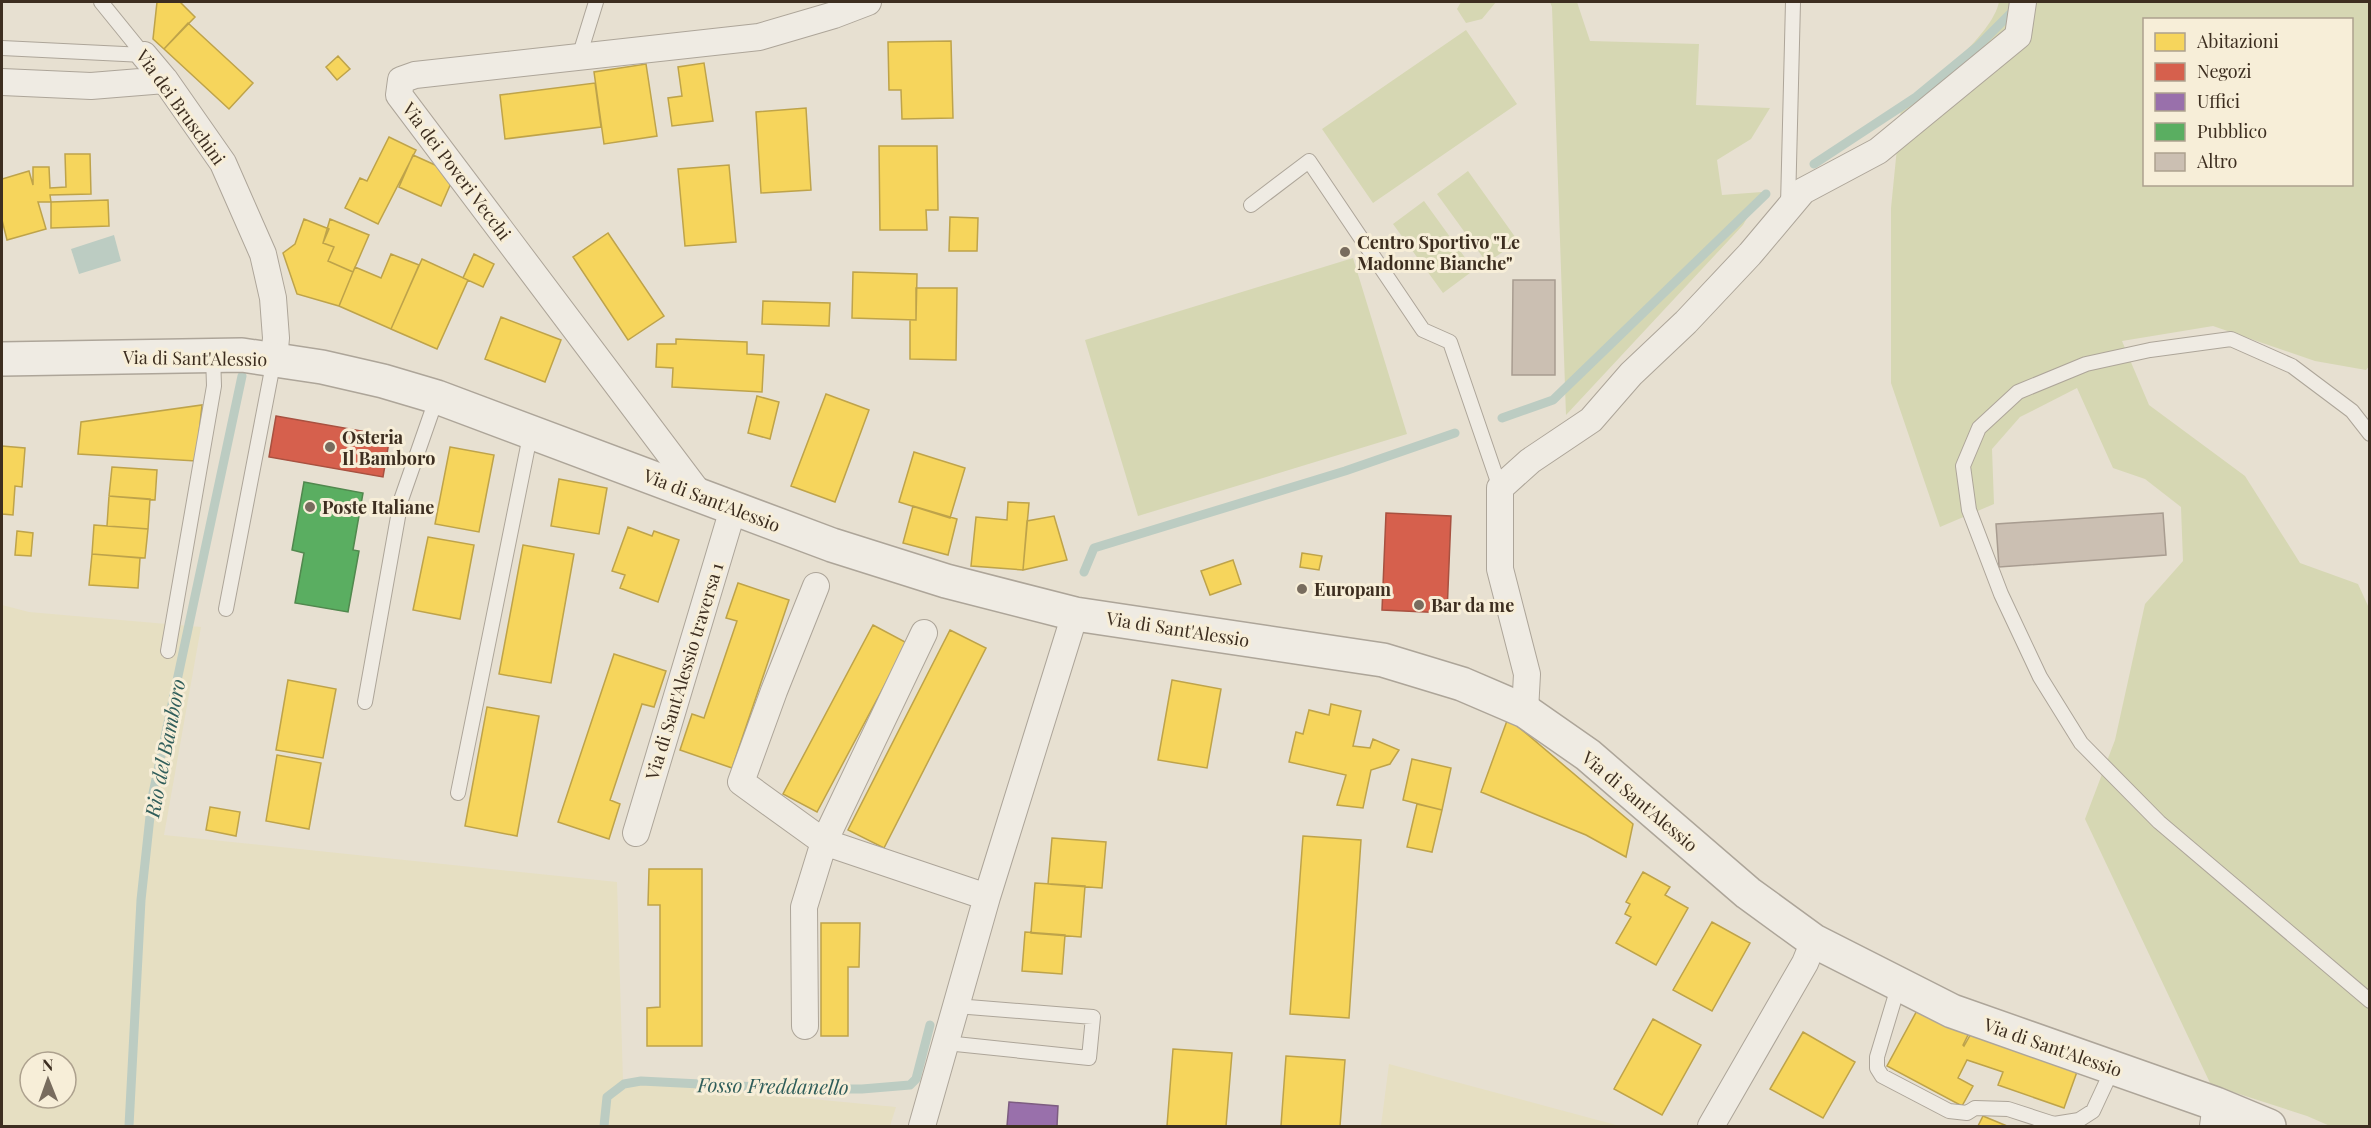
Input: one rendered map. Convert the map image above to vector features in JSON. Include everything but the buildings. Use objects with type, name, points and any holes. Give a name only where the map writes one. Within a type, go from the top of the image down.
[{"type":"street","name":"Via dei Poveri Vecchi","points":[[701,496],[399,95],[401,80],[415,75],[759,37],[834,15],[868,2]]},
{"type":"street","points":[[1525,711],[1527,674],[1500,568],[1500,488],[1530,461],[1591,420],[1631,374],[1686,322],[1750,254],[1803,191],[1878,151],[2018,36],[2023,2]]},
{"type":"street","name":"Via dei Bruschini","points":[[144,55],[165,80],[223,163],[263,254],[273,298],[274,359]]},
{"type":"street","points":[[2,82],[91,86],[165,80]]},
{"type":"street","name":"Via di Sant'Alessio","points":[[2,358],[213,355],[274,359],[383,381],[437,397],[531,431],[832,545],[946,581],[1075,614],[1383,660],[1462,684],[1525,711],[1588,755],[1748,893],[1814,941],[1952,1011],[2113,1068],[2214,1115],[2269,1126]]},
{"type":"street","name":"Via di Sant'Alessio traversa 1","points":[[636,833],[733,508]]},
{"type":"street","points":[[816,586],[741,782],[824,842],[987,897]]},
{"type":"street","points":[[922,1126],[987,897],[1075,614]]},
{"type":"street","points":[[805,1026],[804,907],[824,842],[924,633]]},
{"type":"street","points":[[1711,1126],[1805,963],[1814,941]]},
{"type":"lane","name":"Via dei Bruschini","points":[[102,2],[144,55]]},
{"type":"lane","points":[[579,57],[596,2]]},
{"type":"lane","points":[[1788,207],[1793,2]]},
{"type":"lane","points":[[2,48],[144,55]]},
{"type":"lane","points":[[1251,205],[1309,161],[1423,330],[1450,342],[1500,488]]},
{"type":"lane","points":[[2370,434],[2352,411],[2292,366],[2231,339],[2150,350],[2086,364],[2018,392],[1979,428],[1963,466],[1969,510],[2001,594],[2040,677],[2081,742],[2159,822],[2370,1001]]},
{"type":"lane","points":[[168,651],[214,386],[213,355]]},
{"type":"lane","points":[[226,609],[274,359]]},
{"type":"lane","points":[[365,702],[401,500],[437,397]]},
{"type":"lane","points":[[458,793],[531,431]]},
{"type":"lane","points":[[1899,984],[1876,1057],[1877,1068],[1882,1076],[1949,1111],[1966,1113],[1975,1108],[2008,1110],[2054,1124],[2079,1120],[2092,1111],[2113,1068]]},
{"type":"lane","points":[[946,1043],[1089,1058],[1093,1017],[956,1006]]},
{"type":"shaded area","points":[[114,235],[121,261],[79,274],[71,249]]},
{"type":"shaded area","points":[[2,605],[29,612],[201,627],[164,835],[617,882],[623,1081],[896,1107],[890,1126],[2,1126]]},
{"type":"shaded area","points":[[1389,1064],[1620,1126],[1381,1126]]},
{"type":"green space","points":[[1461,2],[1496,2],[1482,19],[1466,23],[1457,9]]},
{"type":"green space","points":[[1550,2],[1577,2],[1590,41],[1699,44],[1696,105],[1770,108],[1751,139],[1717,160],[1722,195],[1762,192],[1743,225],[1566,415],[1552,7]]},
{"type":"green space","points":[[1999,2],[2369,2],[2370,365],[2366,370],[2315,361],[2213,326],[2122,341],[2149,405],[2245,476],[2300,563],[2358,584],[2369,608],[2369,1126],[2330,1126],[2307,1116],[2211,1085],[2085,819],[2115,740],[2145,604],[2183,561],[2181,507],[2145,479],[2113,468],[2077,388],[2020,417],[1992,449],[1994,504],[1940,527],[1891,383],[1891,208],[1901,108],[1942,73],[1985,30]]},
{"type":"green space","points":[[1466,30],[1517,104],[1373,203],[1322,129]]},
{"type":"green space","points":[[1468,171],[1518,241],[1487,263],[1437,194]]},
{"type":"green space","points":[[1424,201],[1474,270],[1443,293],[1393,224]]},
{"type":"green space","points":[[1353,258],[1407,434],[1138,516],[1085,340]]},
{"type":"waterway","points":[[1814,164],[1916,97],[1978,46],[2015,9]]},
{"type":"waterway","points":[[1502,418],[1553,400],[1766,194]]},
{"type":"waterway","name":"Rio del Bamboro","points":[[129,1126],[141,900],[152,798],[242,376]]},
{"type":"waterway","points":[[1084,572],[1094,548],[1345,471],[1455,433]]},
{"type":"waterway","name":"Fosso Freddanello","points":[[604,1126],[607,1097],[624,1084],[641,1081],[800,1089],[862,1089],[910,1085],[916,1079],[930,1025]]},
{"type":"place","name":"Centro Sportivo \"Le Madonne Bianche\"","points":[[1345,252]]},
{"type":"place","name":"Osteria Il Bamboro","points":[[330,447]]},
{"type":"place","name":"Poste Italiane","points":[[310,507]]},
{"type":"place","name":"Europam","points":[[1302,589]]},
{"type":"place","name":"Bar da me","points":[[1419,605]]}]
